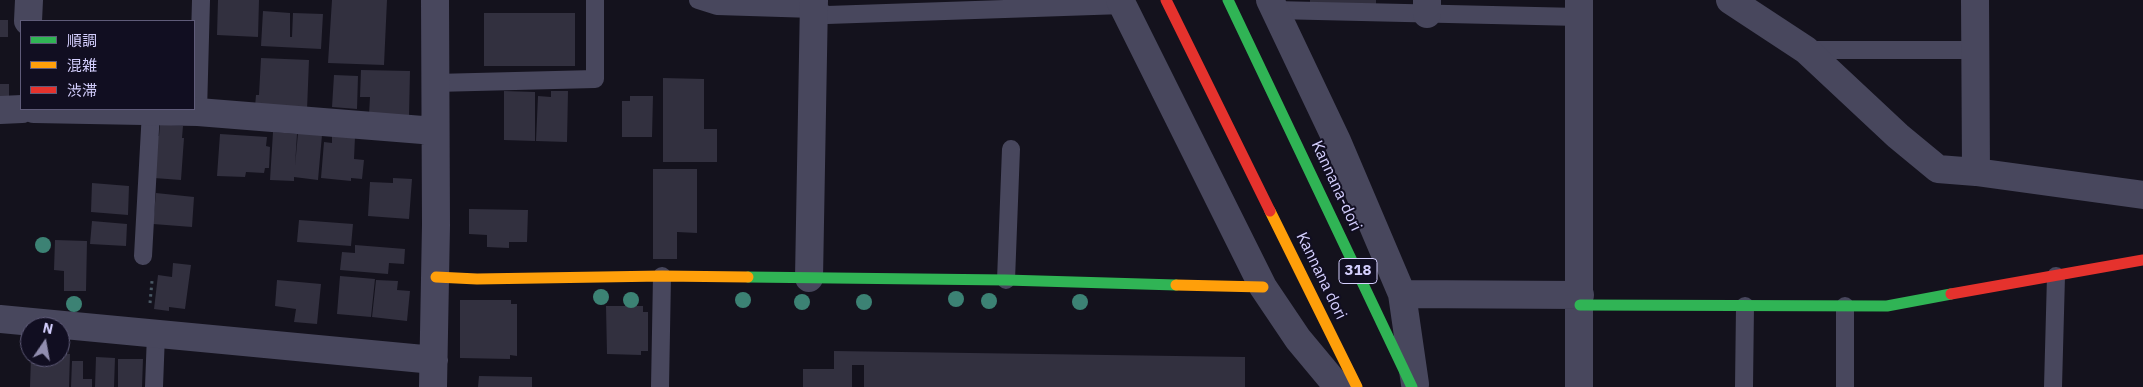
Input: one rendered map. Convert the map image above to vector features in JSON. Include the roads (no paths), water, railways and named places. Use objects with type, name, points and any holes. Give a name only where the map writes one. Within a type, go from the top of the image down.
[{"type":"street","points":[[28,20],[29,0]]},
{"type":"street","points":[[433,387],[436,277],[435,0]]},
{"type":"street","name":"Kannana dori","points":[[1166,0],[1358,387]]},
{"type":"street","name":"Kannana-dori","points":[[1228,0],[1414,387]]},
{"type":"street","points":[[1730,0],[1806,50],[1898,136],[1938,170],[1976,172],[2143,195]]},
{"type":"street","points":[[1975,0],[1976,172]]},
{"type":"street","points":[[1122,3],[1263,287],[1298,339],[1338,387]]},
{"type":"street","points":[[809,278],[814,5]]},
{"type":"street","points":[[1272,5],[1341,150],[1402,294],[1414,387]]},
{"type":"street","points":[[1579,9],[1579,387]]},
{"type":"street","points":[[0,110],[20,109]]},
{"type":"street","points":[[92,110],[198,112],[435,131]]},
{"type":"street","points":[[1402,294],[1745,306],[1887,306],[2143,260]]},
{"type":"street","points":[[436,277],[477,279],[662,276],[1006,280],[1263,287]]},
{"type":"street","points":[[0,320],[434,360]]},
{"type":"lane","points":[[198,112],[201,0]]},
{"type":"lane","points":[[435,83],[595,79],[595,0]]},
{"type":"lane","points":[[698,0],[717,6],[814,5],[827,15],[1122,3]]},
{"type":"lane","points":[[1272,5],[1579,9]]},
{"type":"lane","points":[[1806,50],[1975,50]]},
{"type":"lane","points":[[143,256],[151,111]]},
{"type":"lane","points":[[1006,280],[1011,148]]},
{"type":"lane","points":[[660,387],[662,276]]},
{"type":"lane","points":[[2053,387],[2056,276]]},
{"type":"lane","points":[[1744,387],[1745,306]]},
{"type":"lane","points":[[1844,306],[1845,387]]},
{"type":"lane","points":[[152,334],[154,387]]}]
